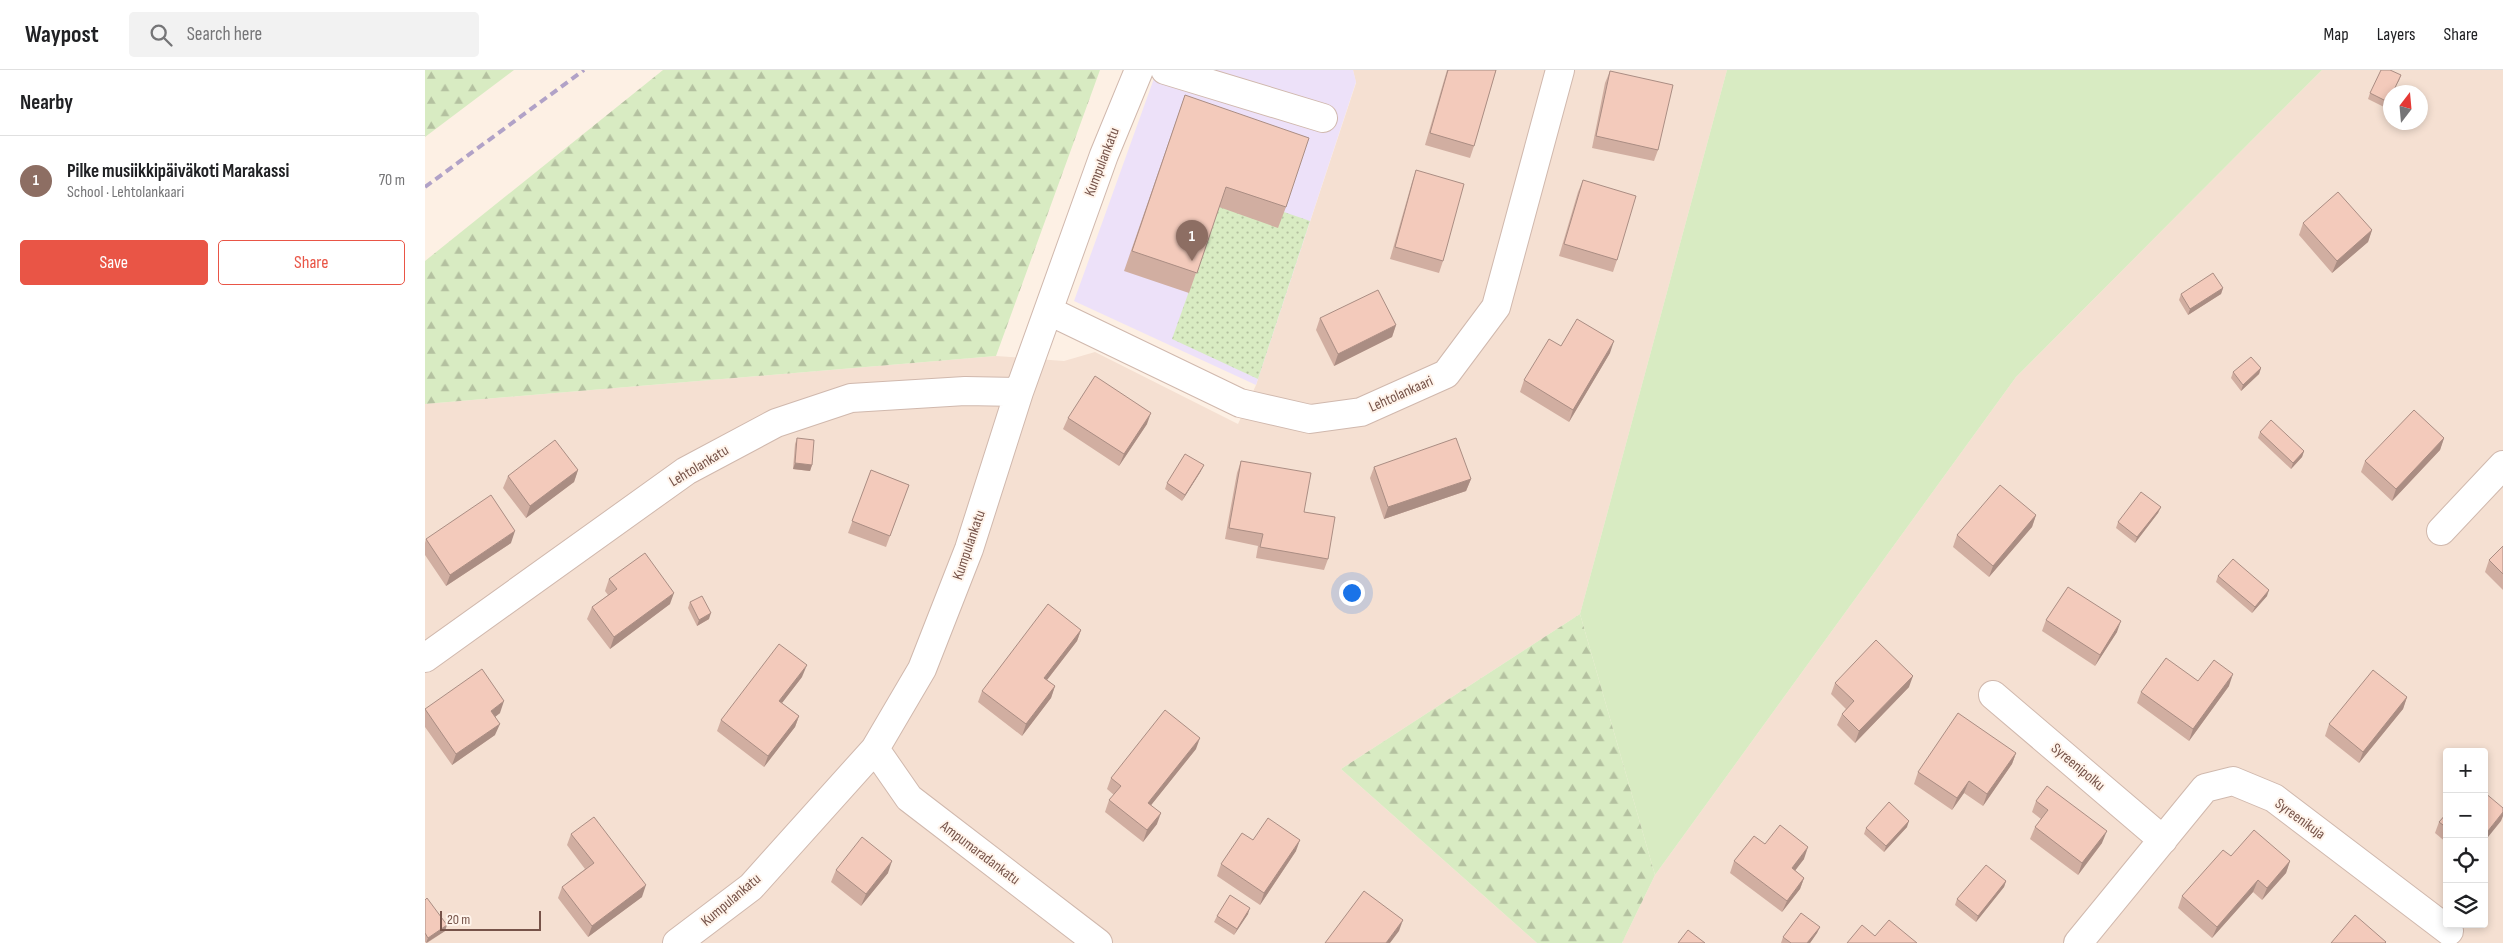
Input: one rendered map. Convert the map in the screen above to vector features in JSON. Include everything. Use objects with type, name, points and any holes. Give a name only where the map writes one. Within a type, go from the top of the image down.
[{"type":"street","name":"Kumpulankatu","points":[[677,943],[751,887],[875,749],[922,668],[969,549],[1019,392],[1104,155],[1139,70]]},
{"type":"street","points":[[1165,70],[1323,118]]},
{"type":"street","name":"Lehtolankaari","points":[[1049,311],[1240,403],[1310,419],[1361,412],[1446,374],[1496,307],[1560,70]]},
{"type":"street","name":"Lehtolankatu","points":[[425,658],[686,471],[776,422],[851,398],[965,390],[1019,392]]},
{"type":"street","points":[[2441,531],[2503,465]]},
{"type":"street","name":"Syreenipolku","points":[[1993,695],[2163,840]]},
{"type":"street","name":"Ampumaradankatu","points":[[875,749],[909,798],[1098,943]]},
{"type":"street","name":"Syreenikuja","points":[[2078,943],[2205,788],[2233,781],[2274,798],[2449,931]]},
{"type":"shaded area","points":[[1157,70],[1353,70],[1356,82],[1256,385],[1074,301]]},
{"type":"shaded area","points":[[1353,70],[1727,70],[1580,614],[1341,769],[1537,943],[425,943],[425,404],[996,356],[1064,361],[1095,352],[1238,424],[1256,385],[1356,83]]},
{"type":"shaded area","points":[[2322,70],[2503,70],[2503,943],[1622,943],[1655,875],[2016,377]]},
{"type":"green space","points":[[425,70],[514,70],[425,137]]},
{"type":"green space","points":[[663,70],[1100,70],[996,356],[425,404],[425,261]]},
{"type":"green space","points":[[1727,70],[2322,70],[2016,377],[1655,875],[1580,614]]},
{"type":"green space","points":[[1219,207],[1284,212],[1310,221],[1258,379],[1172,339]]},
{"type":"green space","points":[[1580,614],[1655,875],[1622,943],[1537,943],[1341,769]]},
{"type":"building","points":[[1448,70],[1496,70],[1474,146],[1430,133]]},
{"type":"building","points":[[2381,70],[2390,70],[2401,75],[2396,85],[2383,85],[2383,100],[2370,93]]},
{"type":"building","points":[[1610,71],[1673,85],[1658,150],[1596,136]]},
{"type":"building","points":[[1185,95],[1309,138],[1286,207],[1226,187],[1197,273],[1132,251]]},
{"type":"building","points":[[1416,170],[1464,184],[1443,261],[1395,247]]},
{"type":"building","points":[[1583,180],[1636,196],[1617,260],[1564,244]]},
{"type":"building","points":[[2338,192],[2372,230],[2337,261],[2303,223]]},
{"type":"building","points":[[2213,273],[2223,288],[2190,309],[2181,294]]},
{"type":"building","points":[[1378,290],[1396,325],[1338,354],[1320,318]]},
{"type":"building","points":[[1577,319],[1614,341],[1573,410],[1524,380],[1549,339],[1561,346]]},
{"type":"building","points":[[2251,357],[2261,368],[2243,385],[2233,372]]},
{"type":"building","points":[[1095,376],[1151,413],[1124,454],[1068,418]]},
{"type":"building","points":[[2414,410],[2444,438],[2396,489],[2365,461]]},
{"type":"building","points":[[2271,420],[2304,451],[2293,463],[2260,432]]},
{"type":"building","points":[[797,438],[814,440],[812,465],[795,463]]},
{"type":"building","points":[[1456,438],[1471,479],[1388,507],[1374,467]]},
{"type":"building","points":[[555,440],[578,470],[530,506],[508,476]]},
{"type":"building","points":[[1185,454],[1204,465],[1185,495],[1167,483]]},
{"type":"building","points":[[1241,461],[1311,473],[1304,512],[1335,517],[1328,559],[1260,547],[1263,534],[1229,528]]},
{"type":"building","points":[[871,470],[909,485],[890,536],[852,521]]},
{"type":"building","points":[[2000,485],[2036,515],[1993,566],[1957,535]]},
{"type":"building","points":[[2141,492],[2161,507],[2137,537],[2118,522]]},
{"type":"building","points":[[491,495],[515,531],[450,575],[426,539]]},
{"type":"building","points":[[2503,546],[2503,574],[2489,560]]},
{"type":"building","points":[[645,553],[674,593],[614,637],[592,607],[617,589],[609,579]]},
{"type":"building","points":[[2233,559],[2269,590],[2255,607],[2218,576]]},
{"type":"building","points":[[2068,587],[2121,621],[2100,655],[2046,620]]},
{"type":"building","points":[[702,596],[711,613],[699,620],[690,602]]},
{"type":"building","points":[[1048,604],[1081,630],[1044,678],[1055,686],[1026,724],[982,691]]},
{"type":"building","points":[[1876,640],[1913,676],[1859,731],[1842,714],[1854,701],[1835,683]]},
{"type":"building","points":[[779,644],[807,665],[779,701],[799,716],[768,756],[721,720]]},
{"type":"building","points":[[2166,658],[2198,681],[2214,660],[2233,674],[2193,729],[2141,692]]},
{"type":"building","points":[[482,669],[504,701],[491,711],[500,724],[456,754],[425,709]]},
{"type":"building","points":[[2373,670],[2407,697],[2363,752],[2329,724]]},
{"type":"building","points":[[1165,710],[1200,738],[1148,803],[1161,813],[1147,830],[1109,800],[1121,786],[1111,778]]},
{"type":"building","points":[[1958,713],[2016,753],[1987,794],[1969,781],[1957,798],[1918,772]]},
{"type":"building","points":[[2047,786],[2107,831],[2082,863],[2035,827],[2048,810],[2036,801]]},
{"type":"building","points":[[2488,795],[2503,808],[2503,812],[2488,831]]},
{"type":"building","points":[[1889,802],[1909,821],[1886,846],[1866,828]]},
{"type":"building","points":[[594,817],[646,885],[592,926],[562,887],[594,863],[571,834]]},
{"type":"building","points":[[1268,818],[1300,840],[1264,893],[1221,864],[1242,833],[1253,840]]},
{"type":"building","points":[[1780,825],[1808,847],[1792,868],[1804,878],[1787,901],[1734,861],[1754,836],[1765,844]]},
{"type":"building","points":[[2254,830],[2290,861],[2267,888],[2258,880],[2217,927],[2182,896],[2223,850],[2231,856]]},
{"type":"building","points":[[862,837],[892,861],[866,894],[836,870]]},
{"type":"building","points":[[1986,865],[2006,881],[1978,916],[1957,899]]},
{"type":"building","points":[[1364,891],[1403,920],[1386,943],[1325,943]]},
{"type":"building","points":[[1230,895],[1250,908],[1237,929],[1217,916]]},
{"type":"building","points":[[427,898],[447,925],[428,938],[425,933],[425,900]]},
{"type":"building","points":[[1801,913],[1820,927],[1807,943],[1791,943],[1783,937]]},
{"type":"building","points":[[2355,915],[2386,942],[2331,943]]},
{"type":"building","points":[[1889,920],[1917,943],[1847,943],[1862,925],[1875,936]]},
{"type":"building","points":[[1688,930],[1705,943],[1678,943]]},
{"type":"railway","points":[[425,187],[584,70]]},
{"type":"place","name":"Pilke musiikkipäiväkoti Marakassi","points":[[1192,261]]}]
